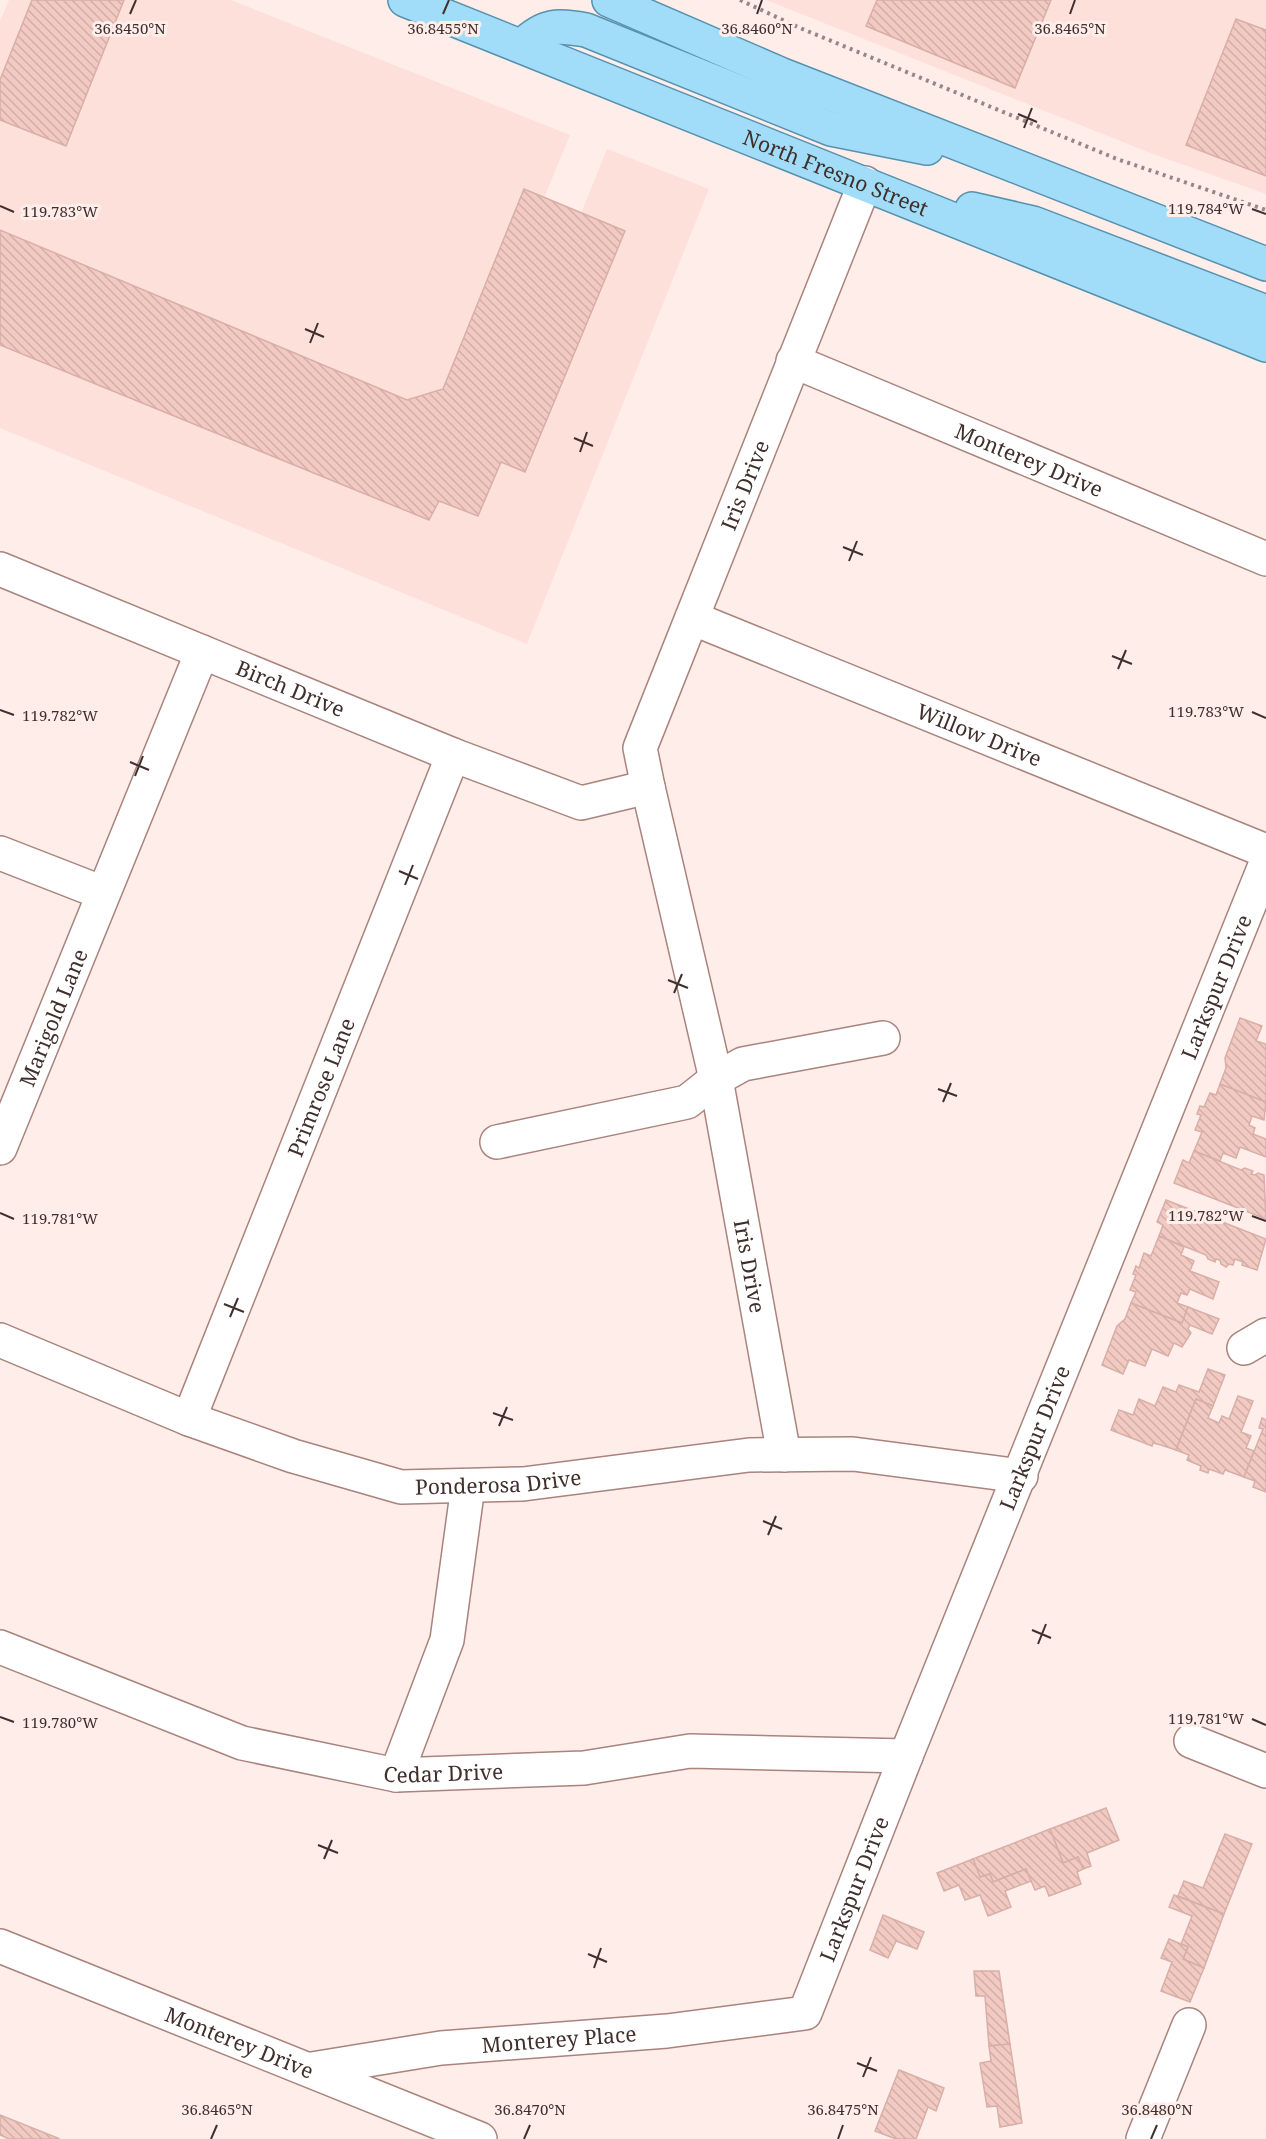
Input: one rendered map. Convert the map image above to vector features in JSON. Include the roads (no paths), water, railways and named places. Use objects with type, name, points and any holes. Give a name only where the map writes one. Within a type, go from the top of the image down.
[{"type":"main road","name":"North Fresno Street","points":[[405,0],[1266,345]]},
{"type":"main road","points":[[609,0],[780,74],[1266,264]]},
{"type":"main road","points":[[522,46],[537,32],[559,26],[586,30],[831,129],[1002,162]]},
{"type":"main road","points":[[865,183],[1033,223],[1266,312]]},
{"type":"street","name":"Iris Drive","points":[[784,1455],[716,1079],[640,748],[865,183]]},
{"type":"street","name":"Monterey Drive","points":[[793,361],[1266,560]]},
{"type":"street","name":"Birch Drive","points":[[0,569],[453,755],[581,803],[648,787]]},
{"type":"street","name":"Willow Drive","points":[[692,618],[1266,851]]},
{"type":"street","name":"Marigold Lane","points":[[1,1143],[202,652]]},
{"type":"street","name":"Primrose Lane","points":[[189,1419],[453,755]]},
{"type":"street","points":[[0,853],[103,893]]},
{"type":"street","name":"Larkspur Drive","points":[[806,2013],[906,1756],[1021,1476],[1266,863]]},
{"type":"street","points":[[497,1142],[687,1102],[716,1079],[743,1064],[883,1038]]},
{"type":"street","name":"Ponderosa Drive","points":[[0,1340],[189,1419],[293,1456],[401,1487],[523,1484],[749,1455],[853,1454],[1021,1476]]},
{"type":"street","points":[[396,1775],[447,1640],[468,1486]]},
{"type":"street","name":"Cedar Drive","points":[[0,1647],[242,1743],[396,1775],[584,1768],[690,1751],[906,1756]]},
{"type":"street","points":[[1191,1741],[1266,1771]]},
{"type":"street","name":"Monterey Drive","points":[[0,1946],[312,2069],[480,2139]]},
{"type":"street","name":"Monterey Place","points":[[312,2069],[441,2048],[667,2031],[806,2013]]},
{"type":"street","points":[[1143,2139],[1189,2025]]}]
